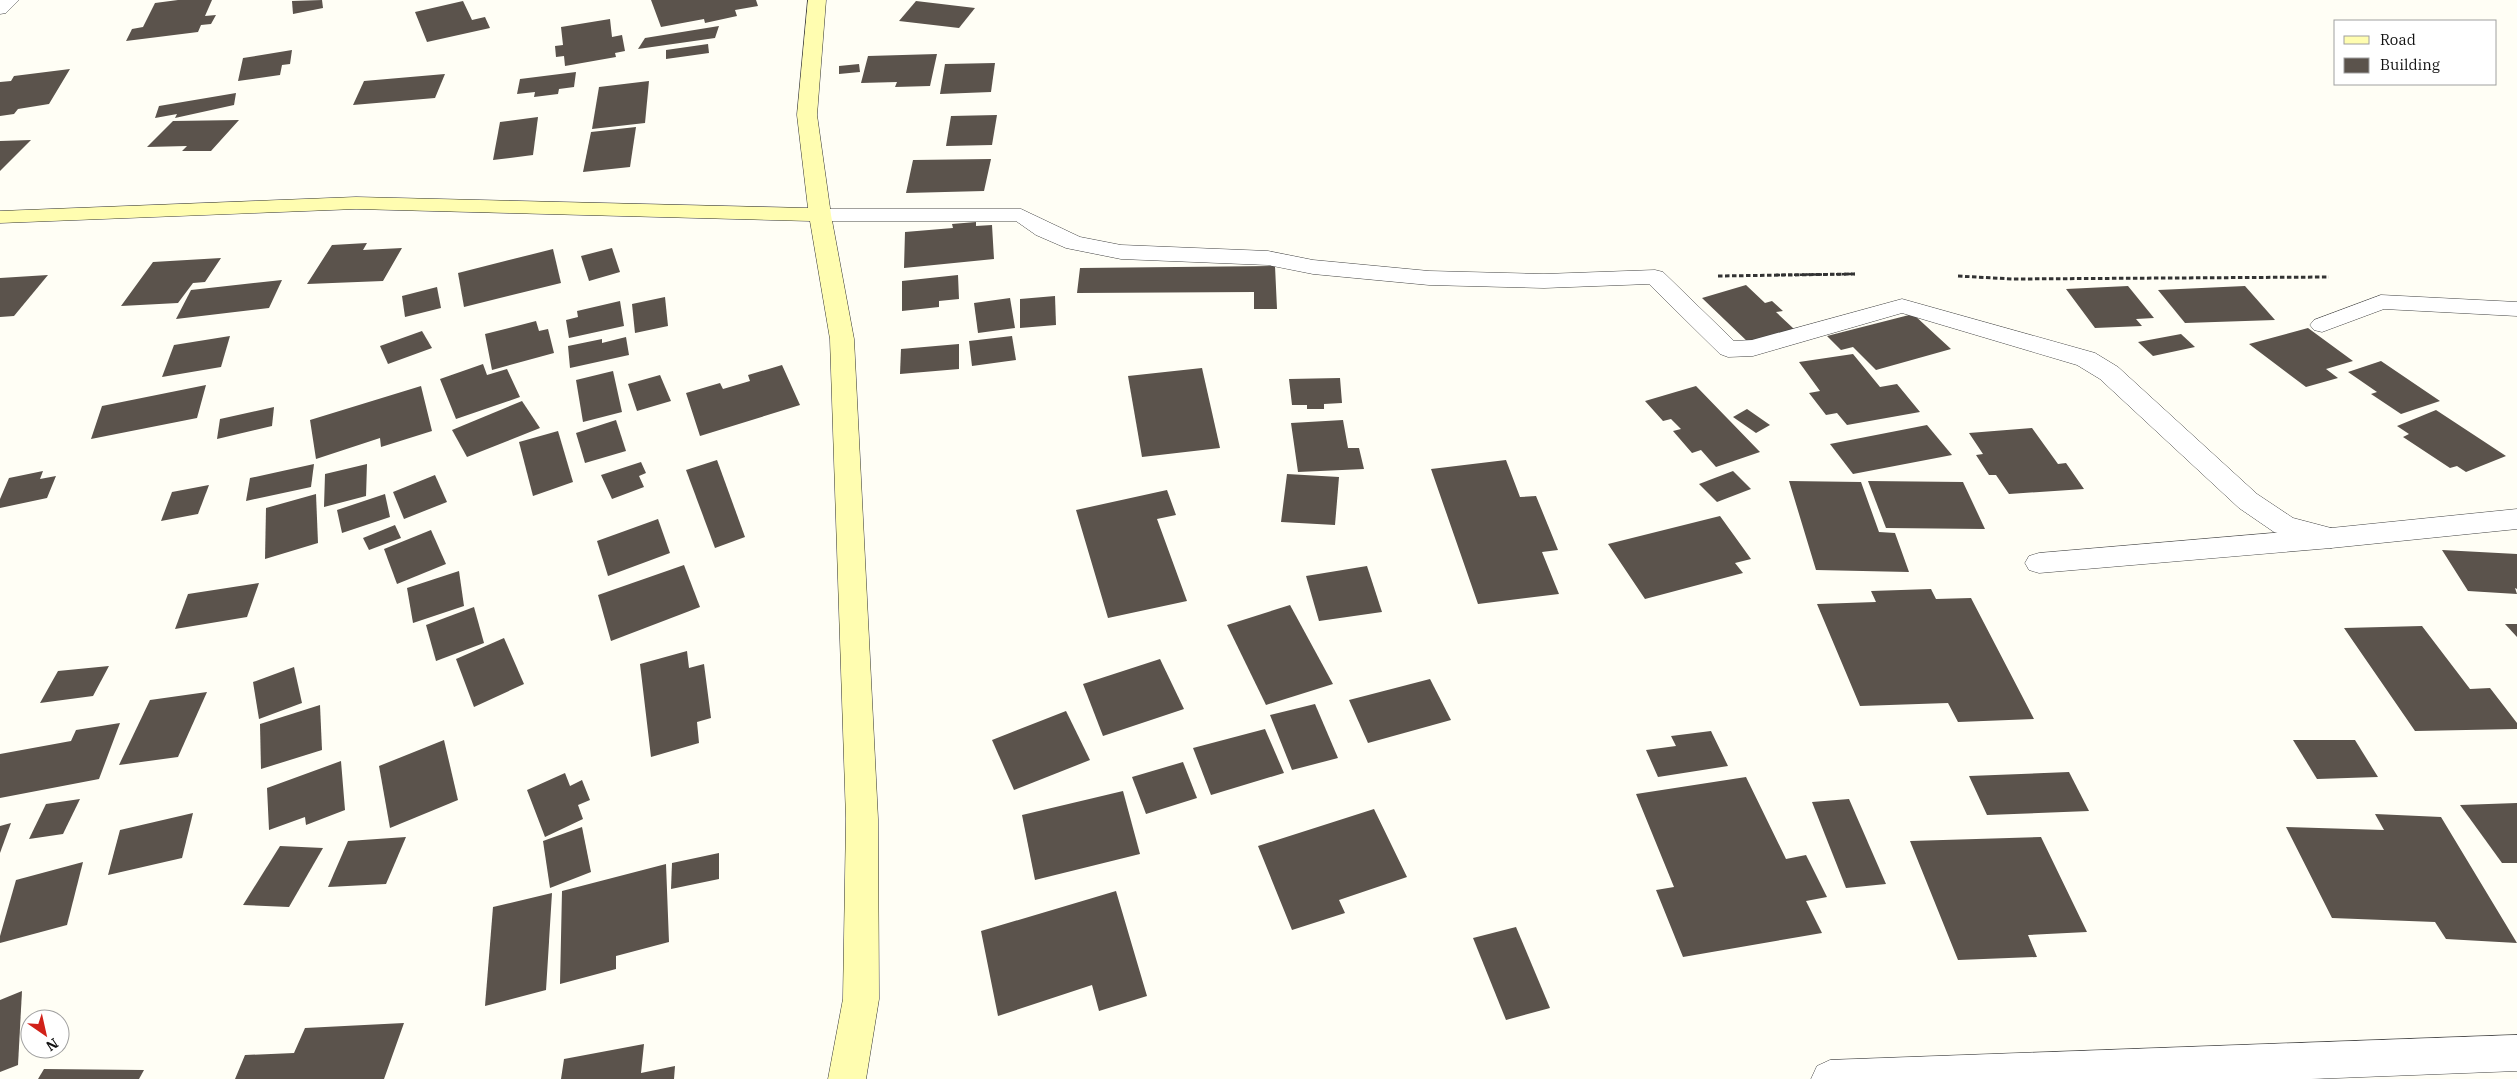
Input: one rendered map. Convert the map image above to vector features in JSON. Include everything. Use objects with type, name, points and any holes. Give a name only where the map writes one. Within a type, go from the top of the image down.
[{"type":"street","points":[[0,9],[10,0]]},
{"type":"street","points":[[817,0],[807,115],[820,215],[842,339],[862,819],[861,999],[847,1079]]},
{"type":"street","points":[[0,217],[356,204],[820,215],[1021,215],[1044,230],[1074,243],[1121,252],[1268,258],[1313,267],[1429,278],[1544,281],[1655,276],[1728,349],[1753,348],[1902,306],[2086,359],[2109,373],[2248,501],[2284,525],[2331,538]]},
{"type":"street","points":[[2322,325],[2381,302],[2517,309]]},
{"type":"street","points":[[2039,563],[2331,538],[2517,519]]},
{"type":"street","points":[[1830,1079],[2517,1053]]},
{"type":"path","points":[[1655,276],[1858,274]]},
{"type":"path","points":[[1955,276],[2013,279],[2326,276],[2381,302]]},
{"type":"building","points":[[178,0],[212,0],[205,16],[216,15],[211,24],[201,25],[198,32],[126,41],[132,29],[143,27],[155,3]]},
{"type":"building","points":[[322,0],[323,8],[293,14],[292,1]]},
{"type":"building","points":[[651,0],[756,0],[758,6],[735,10],[737,16],[705,23],[704,19],[661,27]]},
{"type":"building","points":[[463,1],[472,20],[485,17],[490,28],[427,42],[415,12]]},
{"type":"building","points":[[916,1],[975,8],[959,28],[899,21]]},
{"type":"building","points":[[610,19],[612,37],[622,35],[625,51],[615,53],[616,57],[565,66],[564,56],[556,57],[555,46],[563,45],[561,27]]},
{"type":"building","points":[[719,26],[715,38],[638,49],[645,38]]},
{"type":"building","points":[[708,44],[709,53],[666,59],[666,50]]},
{"type":"building","points":[[292,50],[290,64],[282,65],[280,75],[238,81],[243,58]]},
{"type":"building","points":[[937,54],[930,86],[895,87],[897,82],[861,83],[868,56]]},
{"type":"building","points":[[995,63],[991,92],[940,94],[945,64]]},
{"type":"building","points":[[859,64],[860,72],[839,74],[839,66]]},
{"type":"building","points":[[70,69],[49,104],[18,109],[14,114],[0,116],[0,82],[11,81],[14,76]]},
{"type":"building","points":[[576,72],[574,87],[559,89],[558,94],[534,97],[535,92],[517,94],[520,79]]},
{"type":"building","points":[[445,74],[435,98],[353,105],[364,81]]},
{"type":"building","points":[[649,81],[645,123],[592,129],[599,87]]},
{"type":"building","points":[[236,93],[234,105],[175,118],[177,114],[155,118],[159,106]]},
{"type":"building","points":[[997,115],[992,145],[946,146],[951,116]]},
{"type":"building","points":[[538,117],[533,155],[493,160],[500,122]]},
{"type":"building","points":[[239,120],[211,151],[182,151],[187,146],[147,147],[173,121]]},
{"type":"building","points":[[636,127],[630,167],[583,172],[591,132]]},
{"type":"building","points":[[31,140],[0,171],[0,141]]},
{"type":"building","points":[[991,159],[984,191],[906,193],[913,160]]},
{"type":"building","points":[[976,222],[976,226],[992,225],[994,259],[904,268],[905,232],[953,228],[952,224]]},
{"type":"building","points":[[367,243],[363,250],[402,248],[383,281],[307,284],[332,245]]},
{"type":"building","points":[[612,248],[620,272],[589,281],[581,256]]},
{"type":"building","points":[[553,249],[561,283],[464,307],[458,273]]},
{"type":"building","points":[[221,258],[205,282],[193,283],[178,303],[121,306],[153,262]]},
{"type":"building","points":[[1275,266],[1277,309],[1254,309],[1254,292],[1077,293],[1080,268]]},
{"type":"building","points":[[48,275],[14,316],[0,317],[0,278]]},
{"type":"building","points":[[958,275],[959,299],[939,301],[939,307],[902,311],[902,281]]},
{"type":"building","points":[[282,280],[269,308],[176,319],[191,290]]},
{"type":"building","points":[[1746,285],[1765,303],[1772,301],[1783,311],[1776,312],[1794,329],[1749,343],[1702,298]]},
{"type":"building","points":[[2128,286],[2154,318],[2136,319],[2142,326],[2095,328],[2066,289]]},
{"type":"building","points":[[2245,286],[2275,320],[2185,323],[2158,290]]},
{"type":"building","points":[[437,287],[441,308],[405,317],[402,296]]},
{"type":"building","points":[[1055,296],[1056,325],[1020,328],[1020,299]]},
{"type":"building","points":[[665,297],[668,326],[635,333],[632,304]]},
{"type":"building","points":[[1010,298],[1015,328],[978,333],[974,303]]},
{"type":"building","points":[[620,301],[624,326],[569,338],[566,320],[578,317],[577,311]]},
{"type":"building","points":[[1913,314],[1951,349],[1876,370],[1853,347],[1841,350],[1827,336]]},
{"type":"building","points":[[536,321],[539,331],[548,329],[554,353],[492,370],[485,334]]},
{"type":"building","points":[[2308,328],[2353,361],[2326,369],[2338,378],[2306,387],[2249,344]]},
{"type":"building","points":[[422,331],[432,348],[388,364],[380,346]]},
{"type":"building","points":[[2181,334],[2195,347],[2153,356],[2138,342]]},
{"type":"building","points":[[230,336],[221,367],[162,377],[174,345]]},
{"type":"building","points":[[1012,336],[1016,360],[972,366],[969,341]]},
{"type":"building","points":[[626,337],[629,355],[570,368],[568,346],[602,339],[602,343]]},
{"type":"building","points":[[959,344],[959,369],[900,374],[901,349]]},
{"type":"building","points":[[1853,354],[1880,387],[1897,384],[1920,412],[1847,425],[1837,413],[1826,415],[1809,393],[1820,391],[1799,362]]},
{"type":"building","points":[[2381,361],[2440,401],[2401,414],[2371,394],[2377,392],[2348,372]]},
{"type":"building","points":[[483,364],[487,375],[507,369],[520,397],[456,419],[440,379]]},
{"type":"building","points":[[782,365],[800,405],[700,436],[686,393],[720,383],[723,389],[750,381],[748,375]]},
{"type":"building","points":[[1202,368],[1220,448],[1142,457],[1128,376]]},
{"type":"building","points":[[613,371],[622,412],[583,422],[576,380]]},
{"type":"building","points":[[660,375],[671,401],[637,411],[628,384]]},
{"type":"building","points":[[1340,378],[1342,403],[1324,404],[1324,409],[1307,409],[1307,405],[1292,405],[1289,379]]},
{"type":"building","points":[[206,385],[197,418],[91,439],[102,406]]},
{"type":"building","points":[[421,386],[432,431],[381,447],[380,438],[316,459],[310,420]]},
{"type":"building","points":[[1696,386],[1760,452],[1716,467],[1701,450],[1692,453],[1673,431],[1681,429],[1671,419],[1663,421],[1645,401]]},
{"type":"building","points":[[522,401],[540,428],[467,457],[452,430]]},
{"type":"building","points":[[274,407],[272,426],[217,439],[220,419]]},
{"type":"building","points":[[1747,409],[1770,425],[1756,433],[1733,417]]},
{"type":"building","points":[[2436,410],[2506,456],[2466,472],[2457,466],[2450,468],[2403,437],[2409,434],[2397,426]]},
{"type":"building","points":[[616,420],[626,451],[585,463],[576,433]]},
{"type":"building","points":[[1343,420],[1348,448],[1359,448],[1364,469],[1298,472],[1291,423]]},
{"type":"building","points":[[1927,425],[1952,455],[1853,474],[1830,444]]},
{"type":"building","points":[[2032,428],[2058,464],[2066,463],[2084,489],[2009,494],[1996,475],[1989,475],[1976,455],[1983,454],[1969,433]]},
{"type":"building","points":[[558,431],[573,482],[533,496],[519,442]]},
{"type":"building","points":[[717,460],[745,537],[715,548],[686,470]]},
{"type":"building","points":[[1506,460],[1520,497],[1536,496],[1558,550],[1542,552],[1559,594],[1478,604],[1431,469]]},
{"type":"building","points":[[641,462],[646,473],[639,476],[644,487],[612,499],[601,475]]},
{"type":"building","points":[[314,464],[311,487],[246,501],[250,478]]},
{"type":"building","points":[[367,464],[366,496],[324,507],[325,474]]},
{"type":"building","points":[[43,471],[40,479],[56,476],[47,498],[0,508],[0,499],[9,478]]},
{"type":"building","points":[[1733,471],[1751,489],[1717,502],[1699,484]]},
{"type":"building","points":[[1287,474],[1339,477],[1335,525],[1281,522]]},
{"type":"building","points":[[435,475],[447,502],[404,519],[393,492]]},
{"type":"building","points":[[1789,481],[1861,482],[1879,532],[1895,533],[1909,572],[1816,570]]},
{"type":"building","points":[[1868,481],[1963,482],[1985,529],[1886,528]]},
{"type":"building","points":[[209,485],[198,514],[161,521],[172,492]]},
{"type":"building","points":[[1167,490],[1176,515],[1157,519],[1187,601],[1108,618],[1076,510]]},
{"type":"building","points":[[316,494],[318,543],[265,559],[266,508]]},
{"type":"building","points":[[385,494],[390,517],[342,533],[337,510]]},
{"type":"building","points":[[1720,516],[1751,559],[1735,563],[1743,573],[1645,599],[1608,544]]},
{"type":"building","points":[[658,519],[670,553],[608,576],[597,541]]},
{"type":"building","points":[[395,525],[401,538],[369,550],[363,538]]},
{"type":"building","points":[[431,530],[446,564],[397,584],[384,549]]},
{"type":"building","points":[[2442,550],[2517,554],[2517,589],[2515,588],[2517,594],[2468,591]]},
{"type":"building","points":[[684,565],[700,607],[611,641],[598,595]]},
{"type":"building","points":[[1367,566],[1382,612],[1319,621],[1306,576]]},
{"type":"building","points":[[459,571],[464,606],[413,623],[407,588]]},
{"type":"building","points":[[259,583],[247,617],[175,629],[188,594]]},
{"type":"building","points":[[1931,589],[1936,599],[1971,598],[2034,719],[1958,722],[1948,703],[1860,706],[1817,604],[1876,602],[1871,591]]},
{"type":"building","points":[[1290,605],[1333,684],[1266,705],[1227,625]]},
{"type":"building","points":[[474,607],[484,643],[436,661],[426,625]]},
{"type":"building","points":[[2505,624],[2517,624],[2517,637]]},
{"type":"building","points":[[2422,626],[2470,689],[2490,688],[2517,723],[2517,729],[2415,731],[2344,628]]},
{"type":"building","points":[[504,638],[524,684],[474,707],[456,659]]},
{"type":"building","points":[[687,651],[689,668],[704,664],[711,718],[697,722],[699,743],[651,757],[640,664]]},
{"type":"building","points":[[1160,659],[1184,709],[1103,736],[1083,684]]},
{"type":"building","points":[[109,666],[93,696],[40,703],[58,671]]},
{"type":"building","points":[[294,667],[302,703],[259,719],[253,682]]},
{"type":"building","points":[[1430,679],[1451,720],[1368,743],[1349,700]]},
{"type":"building","points":[[207,692],[178,757],[119,765],[150,700]]},
{"type":"building","points":[[1315,704],[1338,758],[1292,770],[1270,715]]},
{"type":"building","points":[[320,705],[322,750],[261,769],[260,724]]},
{"type":"building","points":[[1066,711],[1090,760],[1014,790],[992,740]]},
{"type":"building","points":[[120,723],[99,779],[0,798],[0,754],[71,741],[76,730]]},
{"type":"building","points":[[1265,729],[1284,773],[1211,795],[1193,748]]},
{"type":"building","points":[[1711,731],[1728,766],[1658,777],[1646,750],[1676,746],[1671,736]]},
{"type":"building","points":[[444,740],[458,800],[390,828],[379,766]]},
{"type":"building","points":[[2293,740],[2355,740],[2378,777],[2317,779]]},
{"type":"building","points":[[341,761],[345,810],[306,825],[305,817],[269,830],[267,788]]},
{"type":"building","points":[[1183,762],[1197,798],[1146,814],[1132,777]]},
{"type":"building","points":[[2069,772],[2089,811],[1987,815],[1969,776]]},
{"type":"building","points":[[565,773],[570,786],[582,780],[590,800],[578,805],[583,819],[545,837],[527,790]]},
{"type":"building","points":[[1746,777],[1786,859],[1806,855],[1827,897],[1806,901],[1822,933],[1683,957],[1656,890],[1674,887],[1636,794]]},
{"type":"building","points":[[1123,791],[1140,854],[1035,880],[1022,815]]},
{"type":"building","points":[[80,799],[63,834],[29,839],[46,804]]},
{"type":"building","points":[[1849,799],[1886,884],[1846,888],[1812,802]]},
{"type":"building","points":[[2517,803],[2517,863],[2502,863],[2460,805]]},
{"type":"building","points":[[1374,809],[1407,877],[1339,900],[1345,913],[1292,930],[1258,846]]},
{"type":"building","points":[[193,813],[182,858],[108,875],[120,830]]},
{"type":"building","points":[[2375,814],[2441,817],[2517,943],[2446,939],[2435,922],[2332,918],[2286,827],[2384,830]]},
{"type":"building","points":[[11,823],[0,853],[0,826]]},
{"type":"building","points":[[582,827],[591,872],[550,888],[543,841]]},
{"type":"building","points":[[406,837],[386,884],[328,887],[348,841]]},
{"type":"building","points":[[2041,837],[2087,932],[2028,935],[2037,957],[1958,960],[1910,841]]},
{"type":"building","points":[[280,846],[323,848],[289,907],[243,905]]},
{"type":"building","points":[[719,853],[719,879],[671,889],[672,863]]},
{"type":"building","points":[[83,862],[67,925],[0,943],[0,936],[16,880]]},
{"type":"building","points":[[666,864],[669,942],[616,956],[616,969],[560,984],[562,891]]},
{"type":"building","points":[[1116,891],[1147,996],[1099,1011],[1092,985],[998,1016],[981,931]]},
{"type":"building","points":[[552,893],[546,990],[485,1006],[493,907]]},
{"type":"building","points":[[1516,927],[1550,1008],[1506,1020],[1473,938]]},
{"type":"building","points":[[22,991],[18,1065],[0,1072],[0,1000]]},
{"type":"building","points":[[404,1023],[384,1079],[235,1079],[245,1055],[294,1053],[305,1028]]},
{"type":"building","points":[[644,1044],[641,1073],[675,1066],[674,1079],[561,1079],[564,1059]]},
{"type":"building","points":[[44,1069],[144,1070],[139,1079],[38,1079]]}]
